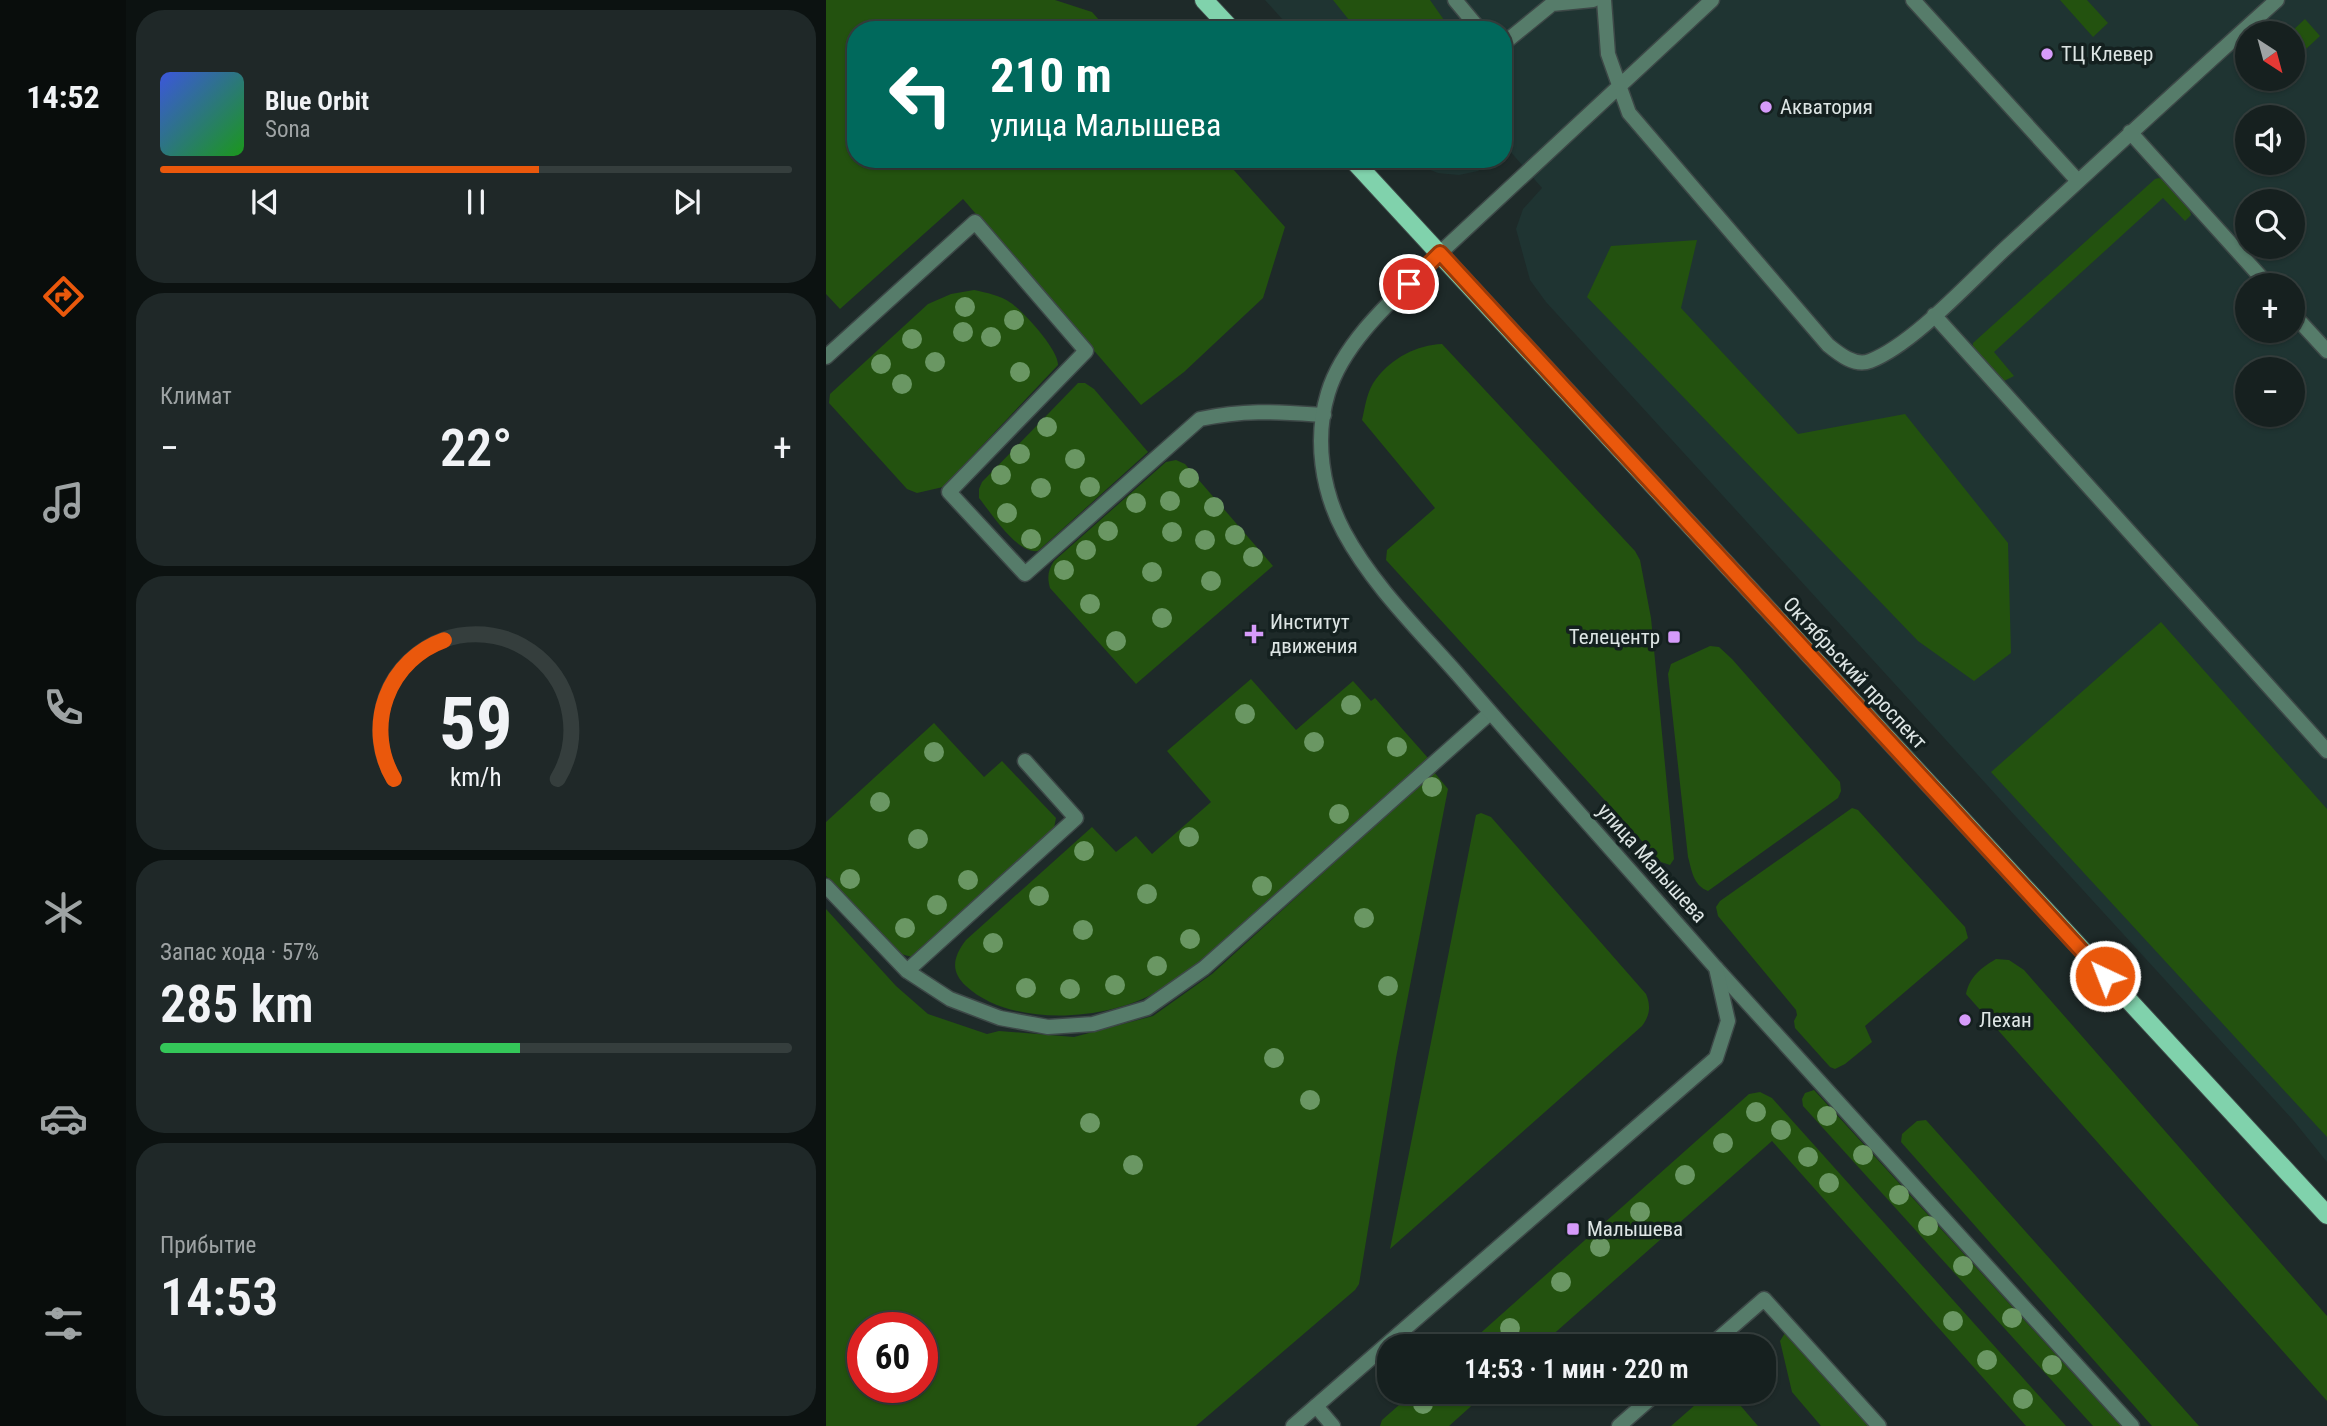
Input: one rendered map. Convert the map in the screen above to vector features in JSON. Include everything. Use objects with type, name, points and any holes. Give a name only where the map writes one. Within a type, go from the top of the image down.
[{"type":"main road","points":[[1204,0],[1224,21]]},
{"type":"main road","name":"Октябрьский проспект","points":[[1360,168],[2327,1215]]},
{"type":"street","points":[[1455,0],[1472,21]]},
{"type":"street","points":[[1512,37],[1552,4],[1593,0]]},
{"type":"street","points":[[1604,0],[1608,54],[1629,113],[1828,345],[1845,359],[1867,363],[1895,349],[1934,316],[2130,132],[2277,0]]},
{"type":"street","name":"улица Малышева","points":[[1293,1426],[1716,1058],[1728,1021],[1716,968],[1490,713],[1371,573],[1344,531],[1326,485],[1320,442],[1328,393],[1348,352],[1379,314],[1440,253],[1712,0]]},
{"type":"street","points":[[1913,0],[2078,181]]},
{"type":"street","points":[[2130,132],[2257,273]]},
{"type":"street","points":[[828,352],[975,222],[1086,351],[949,492],[1025,574],[1200,419],[1258,410],[1324,415]]},
{"type":"street","points":[[1934,316],[2327,751]]},
{"type":"street","points":[[2305,327],[2327,351]]},
{"type":"street","points":[[826,886],[906,971],[950,999],[1000,1017],[1048,1027],[1093,1024],[1147,1008],[1204,968],[1490,713]]},
{"type":"street","points":[[906,971],[1076,818],[1025,761]]},
{"type":"street","points":[[1716,968],[2132,1426]]},
{"type":"street","points":[[1724,1334],[1764,1299],[1879,1426]]},
{"type":"street","points":[[1619,1426],[1644,1404]]},
{"type":"street","points":[[1316,1406],[1332,1426]]},
{"type":"shaded area","points":[[1265,0],[2327,0],[2327,1162],[2293,1120],[1546,302],[1530,280],[1516,229],[1523,209],[1542,188],[1512,153],[1512,21],[1284,21]]},
{"type":"shaded area","points":[[1426,168],[1482,168],[1459,175],[1438,173]]},
{"type":"green space","points":[[826,0],[1055,0],[1092,12],[1100,21],[847,21],[847,168],[1232,168],[1285,227],[1263,298],[1184,372],[1141,405],[963,199],[840,309],[826,294]]},
{"type":"green space","points":[[1333,0],[1430,0],[1445,21],[1350,21]]},
{"type":"green space","points":[[2060,0],[2087,0],[2108,23],[2093,37]]},
{"type":"green space","points":[[2305,19],[2320,36],[2305,50],[2305,21],[2303,21]]},
{"type":"green space","points":[[2159,178],[2179,193],[2191,215],[2185,221],[2163,198],[1994,352],[2014,376],[2002,382],[1973,352],[1973,343]]},
{"type":"green space","points":[[1697,240],[1681,308],[1798,434],[1905,414],[2008,543],[2011,653],[1974,681],[1918,641],[1587,297],[1611,246]]},
{"type":"green space","points":[[974,290],[1002,298],[1017,308],[1047,341],[1058,365],[943,487],[917,493],[907,489],[829,403],[830,394],[928,304],[951,294]]},
{"type":"green space","points":[[1442,344],[1635,551],[1640,560],[1651,618],[1674,859],[1670,865],[1661,862],[1386,560],[1387,550],[1435,508],[1362,420],[1367,399],[1376,379],[1397,359],[1423,347]]},
{"type":"green space","points":[[1078,383],[1085,383],[1094,389],[1148,452],[1038,551],[1030,550],[1014,540],[998,523],[979,498],[979,489],[982,482]]},
{"type":"green space","points":[[1176,460],[1185,464],[1273,566],[1136,684],[1050,588],[1050,567],[1166,462]]},
{"type":"green space","points":[[2161,622],[2327,809],[2327,1137],[1991,772]]},
{"type":"green space","points":[[1710,646],[1719,647],[1732,659],[1840,782],[1841,791],[1838,798],[1708,891],[1696,881],[1688,857],[1668,674],[1671,664]]},
{"type":"green space","points":[[1251,679],[1296,730],[1353,681],[1371,701],[1375,698],[1428,758],[1213,950],[1158,991],[1113,1009],[1060,1015],[1033,1014],[1008,1009],[985,1000],[966,986],[957,975],[955,964],[958,952],[966,940],[1092,827],[1116,852],[1136,836],[1152,854],[1211,802],[1167,751]]},
{"type":"green space","points":[[934,723],[984,777],[1002,761],[1056,818],[1054,828],[912,957],[901,954],[826,876],[826,822]]},
{"type":"green space","points":[[1434,772],[1448,789],[1396,1058],[1359,1284],[1355,1290],[1196,1426],[826,1426],[826,909],[896,986],[928,1014],[987,1034],[999,1031],[1074,1037],[1153,1016],[1212,974]]},
{"type":"green space","points":[[1852,808],[1858,810],[1965,927],[1968,938],[1865,1026],[1872,1042],[1835,1069],[1830,1067],[1795,1028],[1796,1010],[1718,916],[1716,907],[1720,901]]},
{"type":"green space","points":[[1481,813],[1491,817],[1646,994],[1648,1014],[1642,1026],[1390,1249],[1476,815]]},
{"type":"green space","points":[[1996,959],[2009,960],[2024,970],[2327,1316],[2327,1401],[1966,994],[1977,973]]},
{"type":"green space","points":[[1814,1090],[2121,1426],[2093,1426],[1803,1106],[1805,1093]]},
{"type":"green space","points":[[1760,1092],[1772,1098],[2066,1426],[2026,1426],[1772,1141],[1554,1334],[1479,1334],[1749,1094]]},
{"type":"green space","points":[[1926,1120],[2199,1426],[2152,1426],[1901,1142],[1902,1134],[1917,1121]]},
{"type":"green space","points":[[1785,1333],[1870,1426],[1821,1426],[1792,1392],[1780,1341]]},
{"type":"green space","points":[[1400,1404],[1474,1404],[1449,1426],[1380,1426],[1382,1420]]},
{"type":"green space","points":[[1696,1404],[1739,1404],[1758,1426],[1671,1426]]},
{"type":"place","name":"ТЦ Клевер","points":[[2047,54]]},
{"type":"place","name":"Акватория","points":[[1766,107]]},
{"type":"place","name":"Институт движения","points":[[1254,634]]},
{"type":"place","name":"Телецентр","points":[[1674,637]]},
{"type":"place","name":"Лехан","points":[[1965,1020]]},
{"type":"place","name":"Малышева","points":[[1573,1229]]},
{"type":"route","points":[[1409,284],[1440,253],[2105,976]]}]
